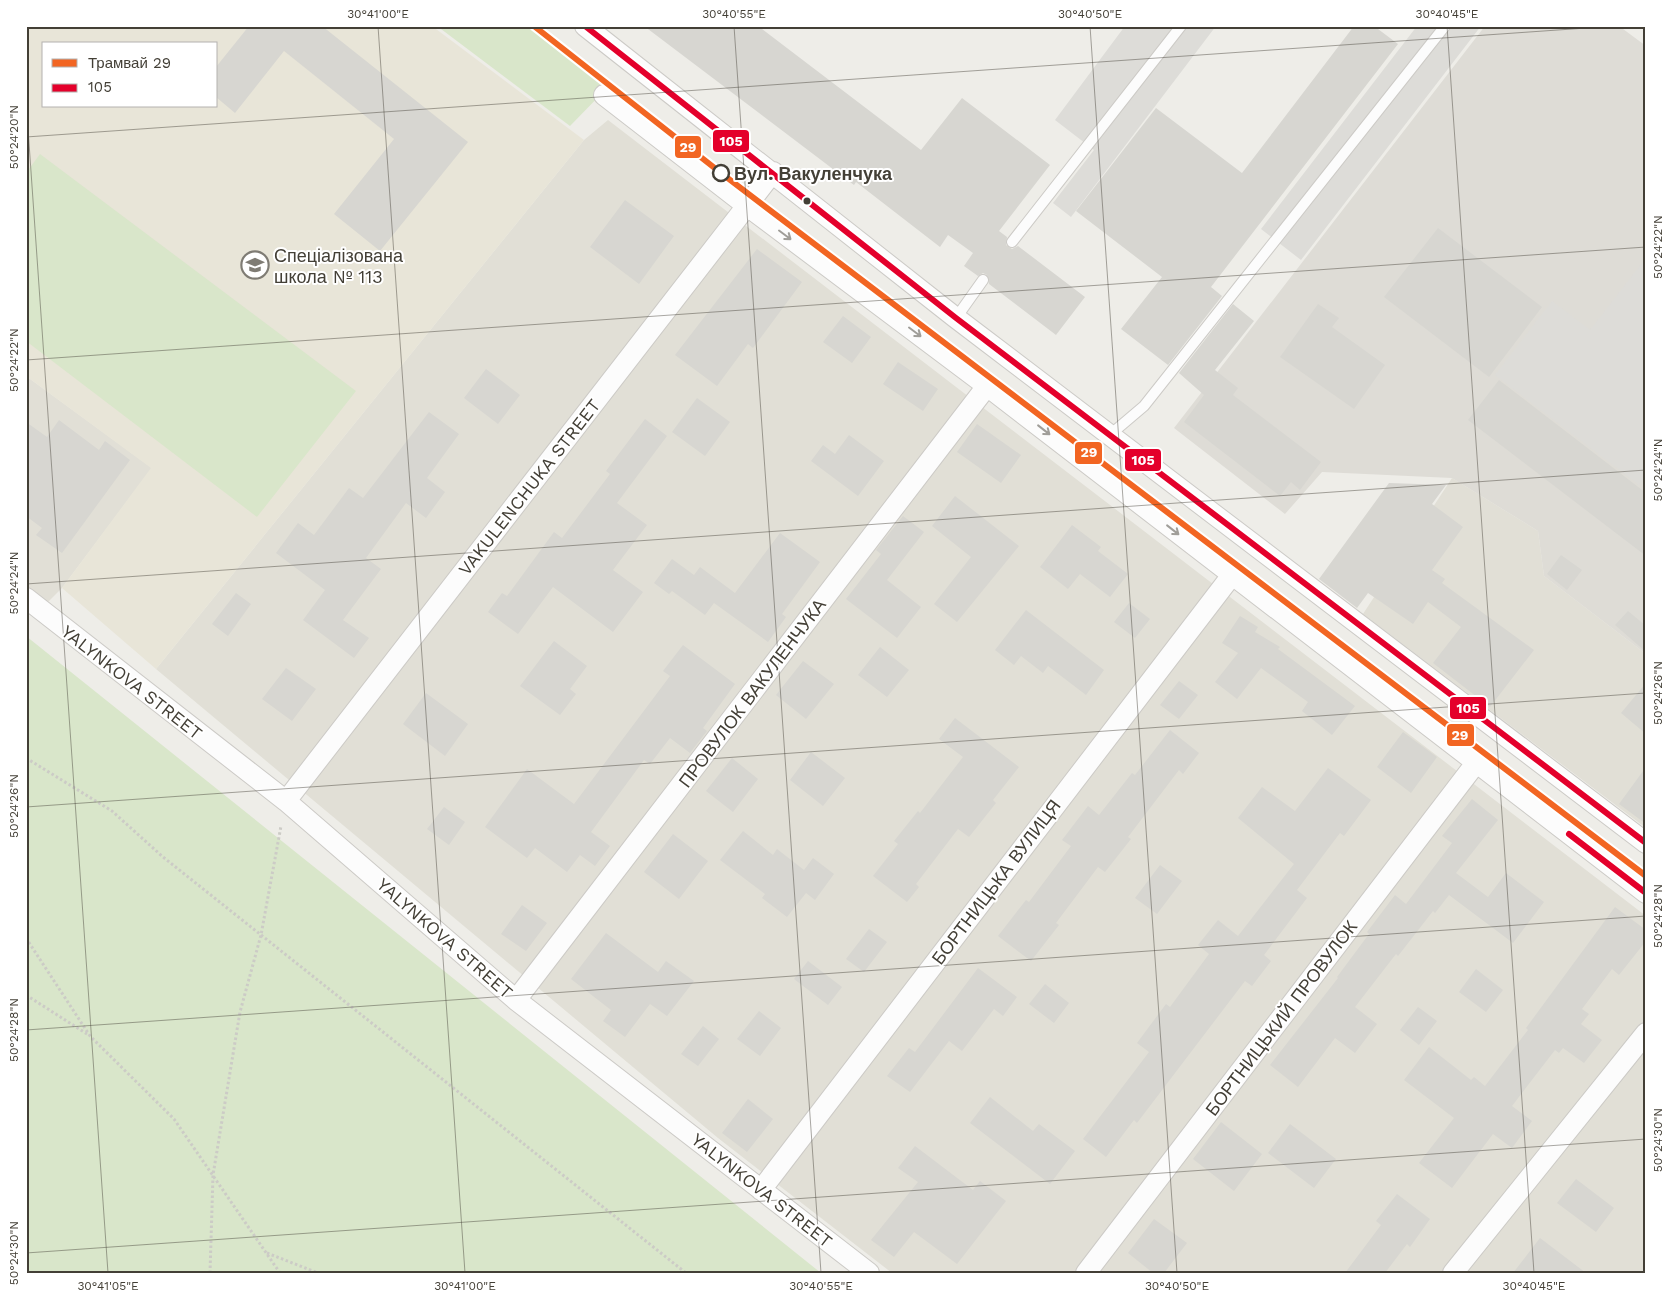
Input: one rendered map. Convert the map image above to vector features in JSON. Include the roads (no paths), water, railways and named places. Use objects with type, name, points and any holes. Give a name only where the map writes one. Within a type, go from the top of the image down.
[{"type":"street","points":[[585,26],[773,172],[956,318],[1646,843]]},
{"type":"street","points":[[604,95],[746,205],[987,386],[1646,893]]},
{"type":"street","name":"VAKULENCHUKA STREET","points":[[286,801],[773,172]]},
{"type":"street","name":"ПРОВУЛОК ВАКУЛЕНЧУКА","points":[[516,1000],[987,386]]},
{"type":"street","name":"БОРТНИЦЬКА ВУЛИЦЯ","points":[[761,1190],[1232,575]]},
{"type":"street","name":"YALYNKOVA STREET","points":[[26,598],[286,801],[516,1000],[869,1273]]},
{"type":"street","name":"БОРТНИЦЬКИЙ ПРОВУЛОК","points":[[1086,1273],[1476,762]]},
{"type":"street","points":[[1453,1273],[1646,1033]]},
{"type":"lane","points":[[1012,242],[1181,26]]},
{"type":"lane","points":[[1110,434],[1144,406],[1444,26]]},
{"type":"lane","points":[[956,318],[983,280]]},
{"type":"tram line","name":"29","points":[[534,26],[721,173],[1646,876]]},
{"type":"place","name":"Вул. Вакуленчука","points":[[721,173]]},
{"type":"place","name":"Спеціалізована школа № 113","points":[[255,265]]}]
